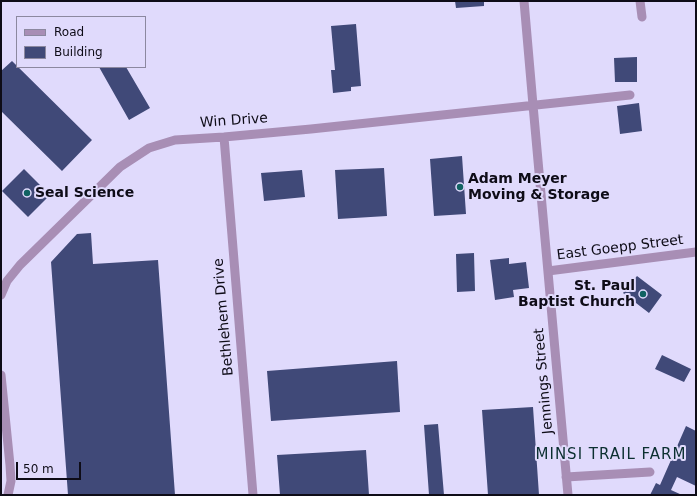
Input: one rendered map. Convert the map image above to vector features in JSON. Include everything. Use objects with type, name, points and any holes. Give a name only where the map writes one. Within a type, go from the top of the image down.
[{"type":"street","name":"Jennings Street","points":[[524,1],[568,495]]},
{"type":"street","points":[[640,1],[642,17]]},
{"type":"street","name":"Win Drive","points":[[1,296],[7,281],[20,265],[109,178],[132,158],[149,148],[174,140],[224,138],[630,95]]},
{"type":"street","name":"Bethlehem Drive","points":[[224,138],[253,495]]},
{"type":"street","name":"East Goepp Street","points":[[548,272],[696,252]]},
{"type":"street","points":[[1,375],[11,481],[8,495]]},
{"type":"street","points":[[566,477],[650,472]]},
{"type":"building","points":[[455,1],[484,1],[484,6],[456,8]]},
{"type":"building","points":[[356,24],[361,86],[351,87],[351,91],[333,93],[331,70],[335,70],[331,26]]},
{"type":"building","points":[[637,57],[637,82],[615,82],[614,58]]},
{"type":"building","points":[[12,61],[16,65],[16,68],[19,68],[92,140],[62,171],[1,111],[1,71]]},
{"type":"building","points":[[100,68],[127,68],[150,108],[129,120]]},
{"type":"building","points":[[639,103],[642,131],[620,134],[617,106]]},
{"type":"building","points":[[462,156],[466,214],[434,216],[430,159]]},
{"type":"building","points":[[384,168],[387,216],[338,219],[335,170]]},
{"type":"building","points":[[24,169],[50,195],[28,217],[2,191]]},
{"type":"building","points":[[302,170],[305,197],[264,201],[261,173]]},
{"type":"building","points":[[91,233],[93,264],[158,260],[175,495],[68,495],[51,262],[77,234]]},
{"type":"building","points":[[474,253],[475,291],[457,292],[456,254]]},
{"type":"building","points":[[509,258],[509,264],[526,262],[529,288],[513,290],[514,297],[495,300],[490,260]]},
{"type":"building","name":"St. Paul Baptist Church","points":[[637,276],[662,295],[649,313],[623,293]]},
{"type":"building","points":[[662,355],[691,369],[684,382],[655,369]]},
{"type":"building","points":[[397,361],[400,412],[271,421],[267,371]]},
{"type":"building","points":[[533,407],[539,495],[488,495],[482,410]]},
{"type":"building","points":[[438,424],[444,495],[429,495],[424,425]]},
{"type":"building","points":[[686,426],[696,431],[696,486],[677,477],[671,490],[682,495],[650,495],[656,483],[660,485]]},
{"type":"building","points":[[366,450],[369,495],[280,495],[277,455]]},
{"type":"place","name":"Adam Meyer Moving & Storage","points":[[460,187]]},
{"type":"place","name":"Seal Science","points":[[27,193]]},
{"type":"place","name":"St. Paul Baptist Church","points":[[643,294]]},
{"type":"district","name":"MINSI TRAIL FARM","points":[[611,455]]}]
